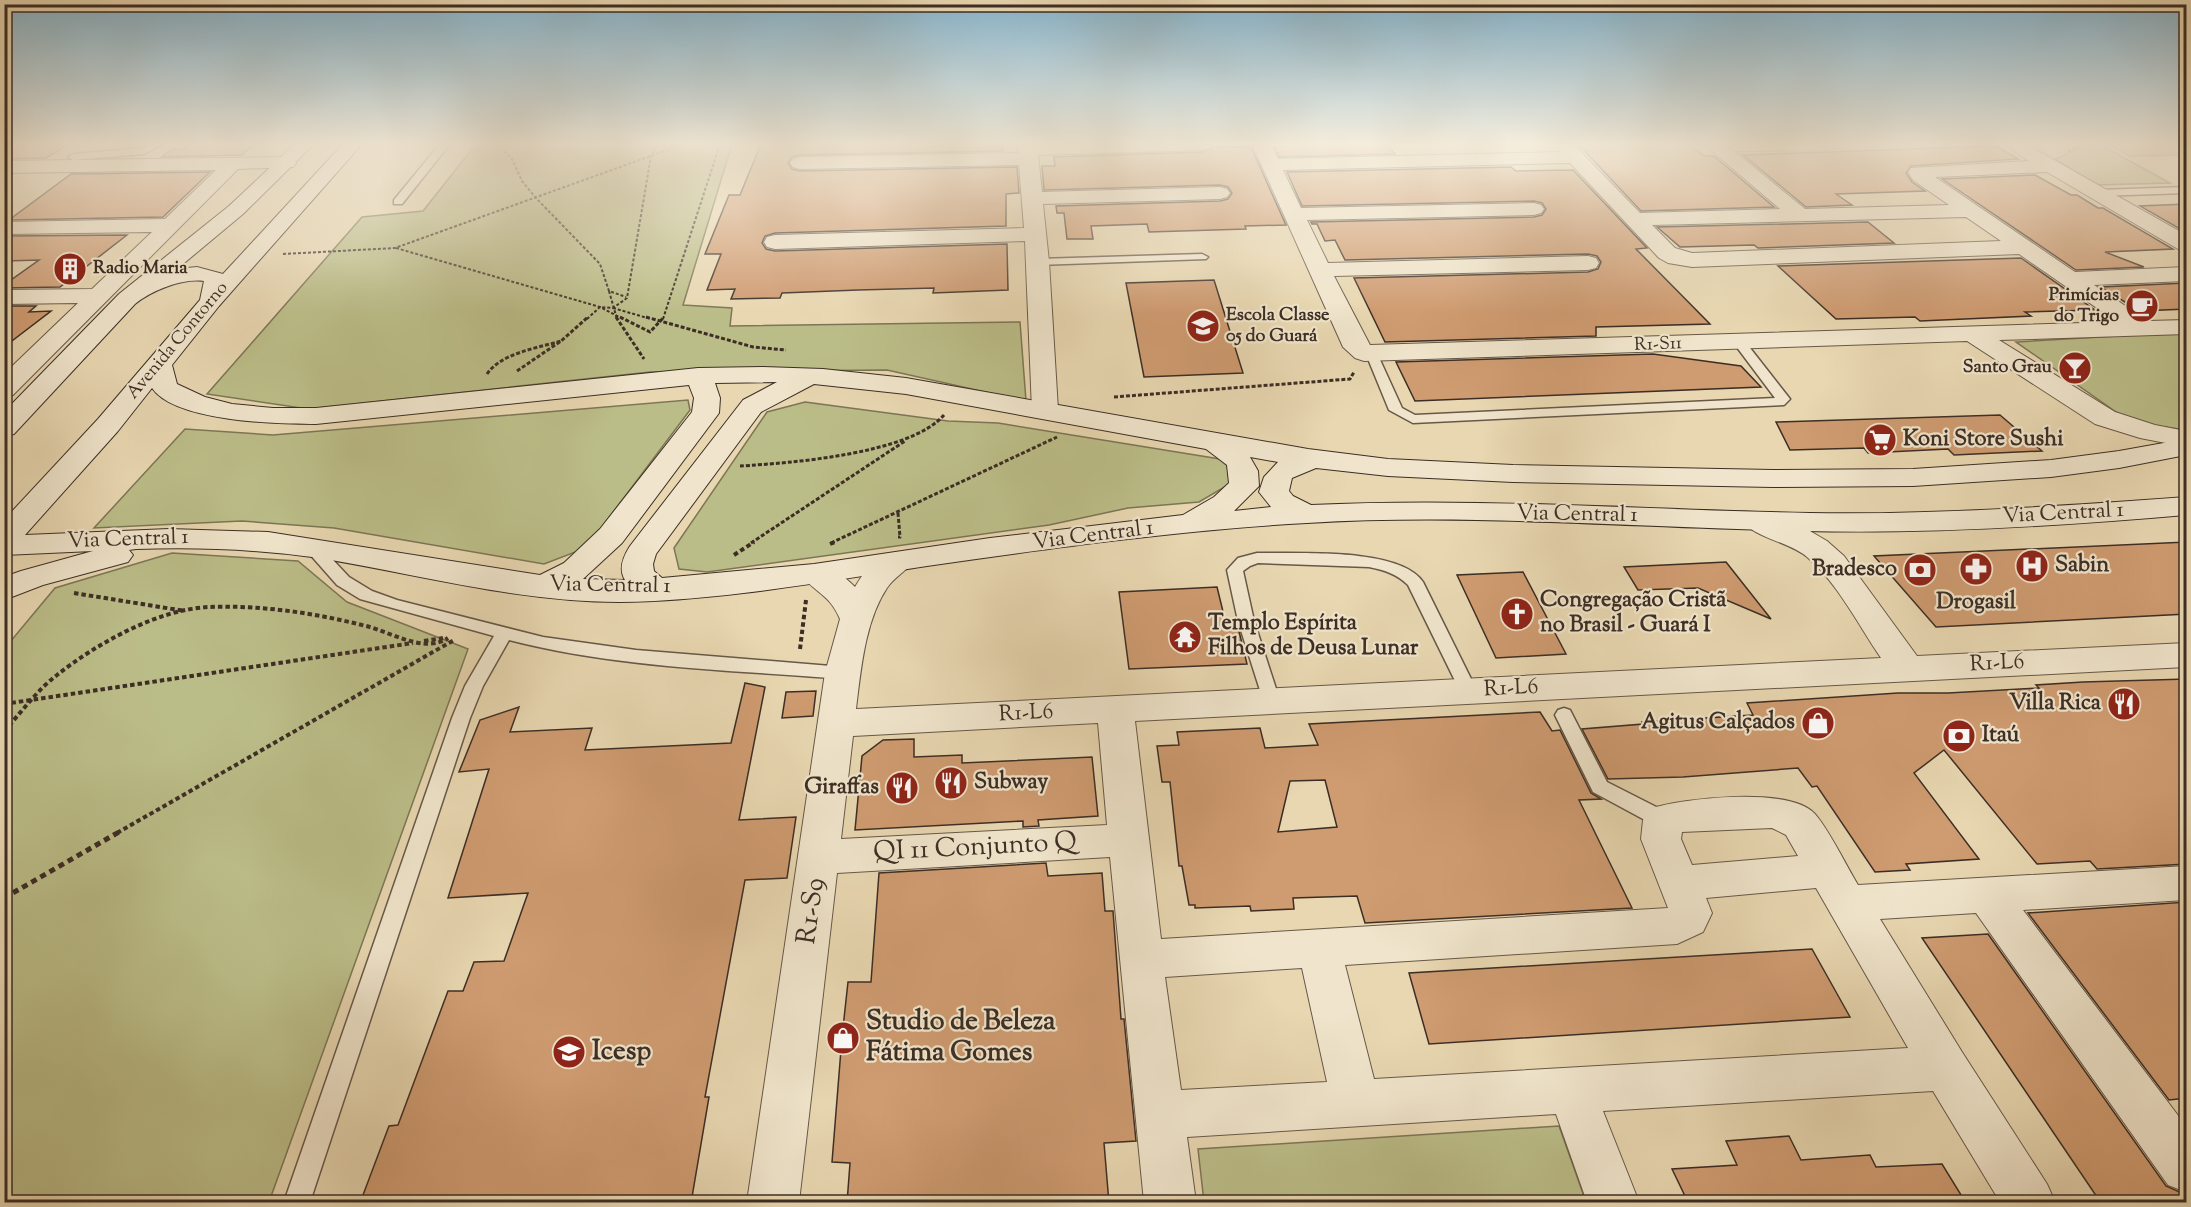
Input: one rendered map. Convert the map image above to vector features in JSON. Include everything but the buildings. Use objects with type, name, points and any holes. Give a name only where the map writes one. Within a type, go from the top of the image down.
[{"type":"street","points":[[5,388],[197,200]]},
{"type":"street","points":[[4,428],[127,299],[246,200]]},
{"type":"street","name":"Avenida Contorno","points":[[4,539],[108,425],[158,362],[302,200]]},
{"type":"street","points":[[1031,200],[1038,262],[1045,410]]},
{"type":"street","points":[[1287,200],[1356,347],[1368,354]]},
{"type":"street","points":[[1616,200],[1670,256],[1684,260],[2022,248]]},
{"type":"street","points":[[1782,200],[1800,215]]},
{"type":"street","points":[[1953,200],[2142,328]]},
{"type":"street","points":[[2111,200],[2187,244]]},
{"type":"street","points":[[1293,214],[1534,209]]},
{"type":"street","points":[[1634,219],[1967,211]]},
{"type":"street","points":[[4,228],[172,225]]},
{"type":"street","points":[[775,242],[1034,234]]},
{"type":"street","points":[[1321,270],[1588,263]]},
{"type":"street","points":[[127,299],[162,281],[192,273],[214,277],[216,283],[211,301]]},
{"type":"street","points":[[2069,279],[2187,274]]},
{"type":"street","points":[[4,297],[99,296]]},
{"type":"street","name":"R1-S11","points":[[1368,354],[2187,327]]},
{"type":"street","points":[[1972,334],[2105,418],[2150,432],[2187,440]]},
{"type":"street","name":"Via Central 1","points":[[158,362],[165,388],[177,396],[207,407],[270,415],[363,412],[698,376],[760,373],[810,375],[868,380],[1315,459],[1417,468],[1727,478],[1890,478],[2041,470],[2107,462],[2187,447]]},
{"type":"street","points":[[655,590],[638,575],[637,564],[642,552],[752,406],[810,375]]},
{"type":"street","points":[[545,586],[574,570],[592,556],[611,536],[705,413],[709,404],[708,396],[698,376]]},
{"type":"street","points":[[4,452],[30,426],[48,398],[54,377]]},
{"type":"street","points":[[2105,418],[2115,434],[2118,446],[2118,455],[2107,462]]},
{"type":"street","points":[[1189,525],[1225,503],[1244,486],[1246,474],[1241,461],[1215,442]]},
{"type":"street","points":[[1306,514],[1282,502],[1274,492],[1275,479],[1279,473],[1289,467],[1315,459]]},
{"type":"street","name":"Via Central 1","points":[[4,545],[131,538],[201,538],[313,548],[411,566],[545,586],[606,591],[655,590],[813,574],[893,549],[1306,514],[1463,512],[1837,522],[1999,518],[2187,506]]},
{"type":"street","points":[[1758,521],[1799,538],[1816,548],[1833,563],[1906,669]]},
{"type":"street","points":[[1833,563],[1829,540],[1837,522]]},
{"type":"street","points":[[11,587],[74,565],[201,538]]},
{"type":"street","name":"R1-S9","points":[[773,1203],[843,673],[857,620],[868,594],[893,549]]},
{"type":"street","points":[[813,574],[837,587],[849,599],[857,620]]},
{"type":"street","name":"R1-L6","points":[[836,723],[2187,655]]},
{"type":"street","points":[[1115,709],[1130,840],[1140,958],[1170,1203]]},
{"type":"street","points":[[1140,958],[1677,926],[1688,919],[1691,913],[1660,839],[1663,820],[1673,817],[1772,812],[1785,814],[1800,824],[1945,1068],[2029,1203]]},
{"type":"street","name":"QI 11 Conjunto Q","points":[[820,857],[1130,840]]},
{"type":"street","points":[[1678,883],[1837,887],[1988,896],[2187,883]]},
{"type":"street","points":[[1988,896],[2181,1150]]},
{"type":"street","points":[[1318,948],[1356,1103]]},
{"type":"street","points":[[1161,1115],[1945,1068]]},
{"type":"street","points":[[1571,1090],[1613,1203]]},
{"type":"lane","points":[[1038,262],[1202,257]]},
{"type":"lane","points":[[1368,354],[1396,410],[1413,419],[1779,402],[1783,399],[1739,342]]},
{"type":"lane","points":[[313,548],[343,581],[366,595],[392,604],[543,643],[585,650],[843,673]]},
{"type":"lane","points":[[1271,701],[1246,621],[1236,570],[1244,562],[1257,558],[1369,562],[1385,564],[1406,572],[1415,582],[1468,691]]},
{"type":"lane","points":[[297,1203],[461,718],[474,686],[504,633]]},
{"type":"lane","points":[[1564,715],[1600,787],[1663,820]]},
{"type":"path","points":[[526,200],[395,248],[600,307],[613,308],[627,298],[644,200]]},
{"type":"path","points":[[538,200],[600,264],[615,315],[658,380]]},
{"type":"path","points":[[600,307],[650,332],[663,320],[702,200]]},
{"type":"path","points":[[609,291],[627,298]]},
{"type":"path","points":[[514,373],[561,341],[600,307]]},
{"type":"path","points":[[492,377],[485,373],[493,366],[561,341]]},
{"type":"path","points":[[1106,398],[1350,379],[1368,354]]},
{"type":"path","points":[[847,544],[826,547],[1063,434]]},
{"type":"path","points":[[737,559],[726,560],[907,440]]},
{"type":"path","points":[[893,549],[900,537],[898,513]]},
{"type":"path","points":[[797,670],[813,574]]},
{"type":"path","points":[[11,587],[189,611]]},
{"type":"path","points":[[4,730],[55,676],[109,639],[158,618],[207,607],[296,611],[368,626],[416,642]]},
{"type":"path","points":[[4,898],[464,635]]},
{"type":"path","points":[[4,704],[456,636]]},
{"type":"green space","points":[[431,200],[715,200],[683,305],[732,308],[730,326],[1020,322],[1026,401],[887,370],[650,372],[308,409],[207,394],[362,217],[423,211]]},
{"type":"green space","points":[[2186,332],[2186,430],[2156,426],[2119,414],[2016,342]]},
{"type":"green space","points":[[688,400],[690,410],[586,548],[544,564],[334,528],[242,521],[94,528],[185,429],[273,435]]},
{"type":"green space","points":[[805,402],[948,421],[998,423],[1220,459],[1234,472],[1228,485],[1199,502],[1128,508],[1049,525],[707,572],[679,569],[674,548],[767,412]]},
{"type":"green space","points":[[172,553],[298,561],[347,602],[468,649],[269,1202],[5,1202],[5,648],[55,588]]},
{"type":"green space","points":[[1559,1126],[1586,1202],[1204,1202],[1198,1149]]},
{"type":"place","name":"Radio Maria","points":[[70,269]]},
{"type":"place","name":"Primícias do Trigo","points":[[2142,306]]},
{"type":"place","name":"Escola Classe 05 do Guará","points":[[1203,326]]},
{"type":"place","name":"Santo Grau","points":[[2075,368]]},
{"type":"place","name":"Koni Store Sushi","points":[[1880,440]]},
{"type":"place","name":"Sabin","points":[[2032,566]]},
{"type":"place","name":"Drogasil","points":[[1976,569]]},
{"type":"place","name":"Bradesco","points":[[1920,570]]},
{"type":"place","name":"Congregação Cristã no Brasil - Guará I","points":[[1517,614]]},
{"type":"place","name":"Templo Espírita Filhos de Deusa Lunar","points":[[1185,637]]},
{"type":"place","name":"Villa Rica","points":[[2124,704]]},
{"type":"place","name":"Agitus Calçados","points":[[1818,723]]},
{"type":"place","name":"Itaú","points":[[1959,736]]},
{"type":"place","name":"Subway","points":[[951,783]]},
{"type":"place","name":"Giraffas","points":[[902,788]]},
{"type":"place","name":"Studio de Beleza Fátima Gomes","points":[[843,1038]]},
{"type":"place","name":"Icesp","points":[[569,1052]]}]
